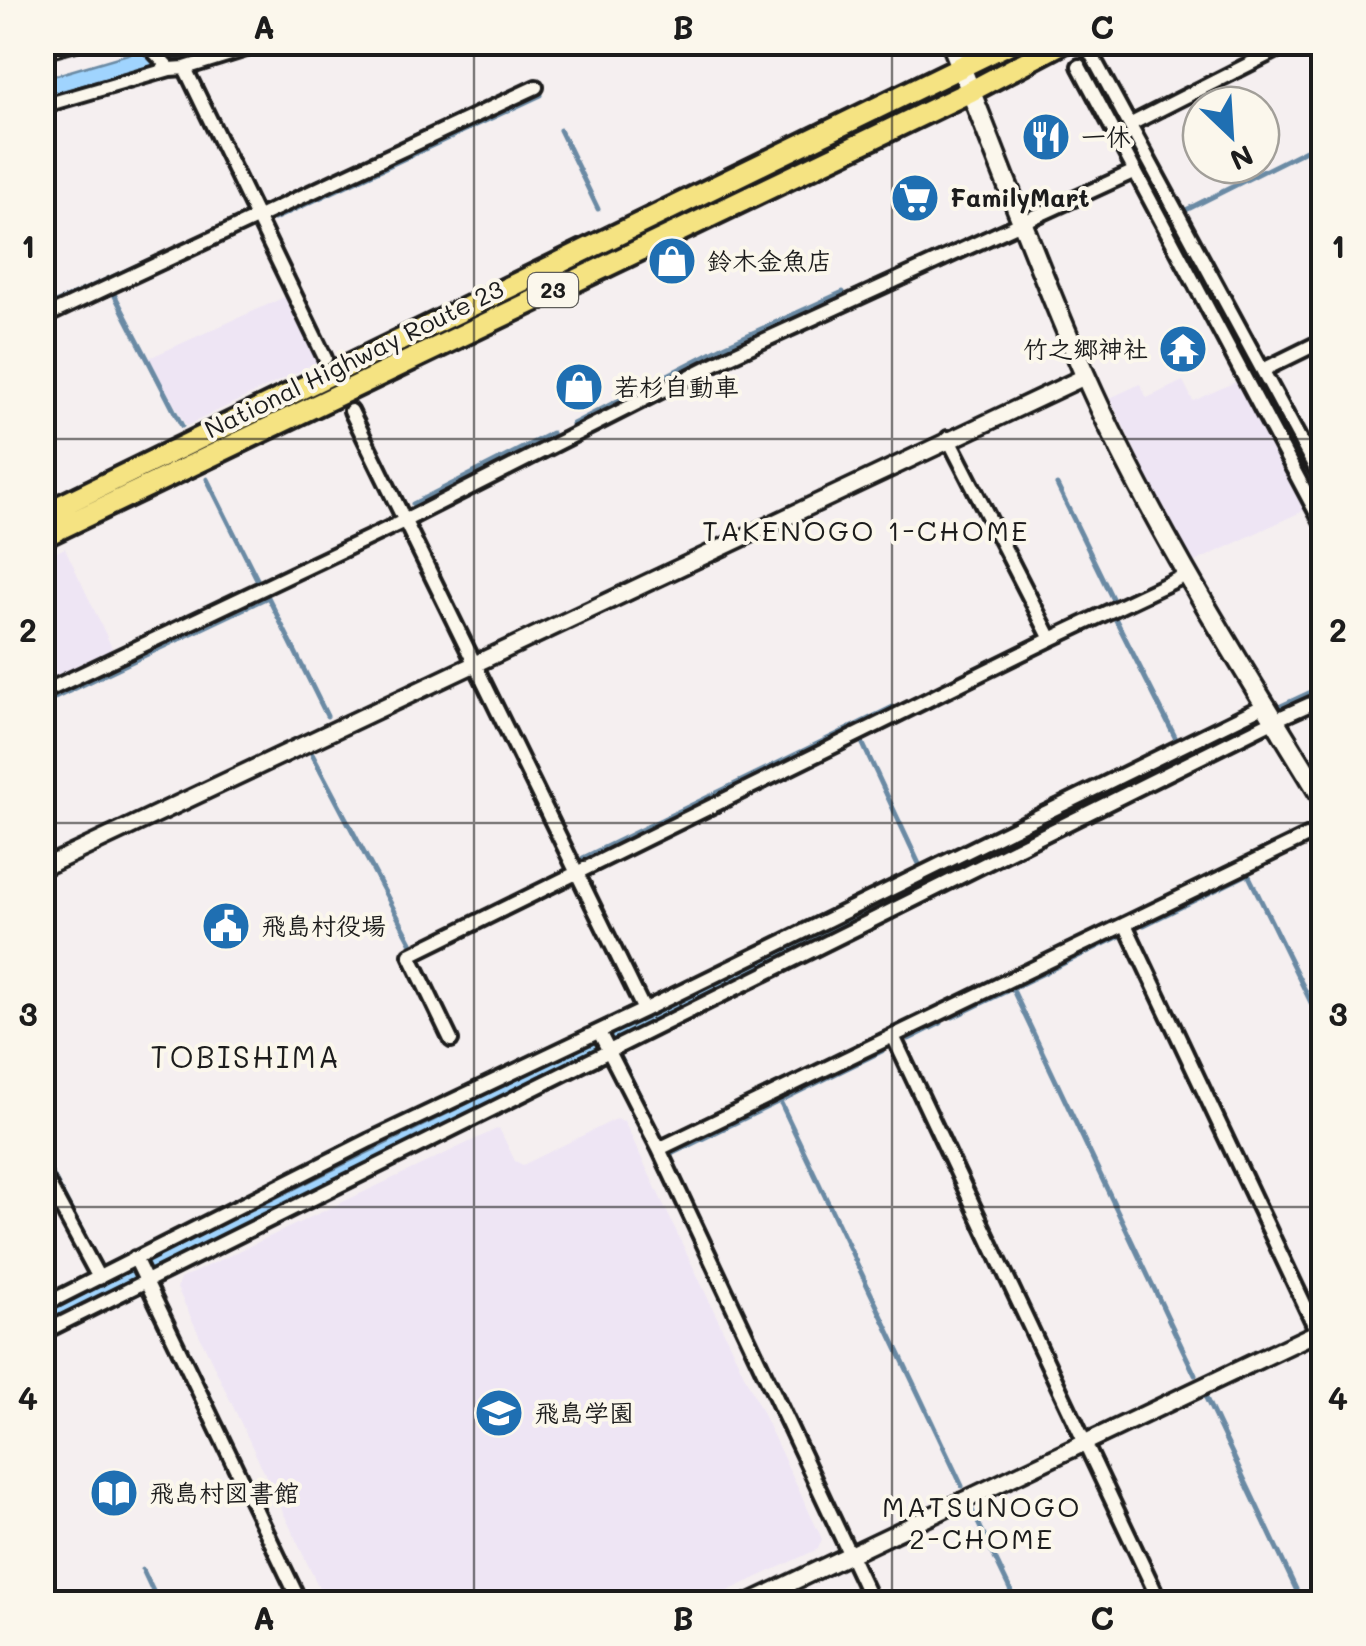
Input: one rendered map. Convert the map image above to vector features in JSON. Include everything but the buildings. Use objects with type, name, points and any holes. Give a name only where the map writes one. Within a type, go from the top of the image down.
[{"type":"highway","name":"National Highway Route 23","points":[[42,515],[1012,42]]},
{"type":"highway","name":"National Highway Route 23","points":[[42,537],[1064,42]]},
{"type":"main road","points":[[950,42],[1086,376],[1186,575],[1324,801]]},
{"type":"street","points":[[42,52],[79,42]]},
{"type":"street","points":[[42,106],[167,67],[185,68],[270,42]]},
{"type":"street","points":[[1130,124],[1293,42]]},
{"type":"street","points":[[145,43],[167,67]]},
{"type":"street","points":[[1088,48],[1324,484]]},
{"type":"street","points":[[1080,66],[1324,527]]},
{"type":"street","points":[[185,68],[325,358]]},
{"type":"street","points":[[42,318],[536,87]]},
{"type":"street","points":[[42,693],[402,522],[730,356],[1135,171]]},
{"type":"street","points":[[1263,370],[1324,340]]},
{"type":"street","points":[[42,868],[1086,376]]},
{"type":"street","points":[[351,411],[644,1010]]},
{"type":"street","points":[[948,438],[1050,639]]},
{"type":"street","points":[[451,1040],[410,955],[1186,575]]},
{"type":"street","points":[[42,1306],[370,1140],[1270,712],[1324,698]]},
{"type":"street","points":[[42,1333],[609,1050],[1270,712]]},
{"type":"street","points":[[659,1150],[1324,828]]},
{"type":"street","points":[[746,1604],[1321,1336],[1125,924]]},
{"type":"street","points":[[599,1032],[659,1150],[873,1604]]},
{"type":"street","points":[[894,1036],[1161,1604]]},
{"type":"street","points":[[370,1140],[382,1162]]},
{"type":"street","points":[[42,1172],[99,1278]]},
{"type":"street","points":[[135,1258],[302,1604]]},
{"type":"shaded area","points":[[287,296],[320,361],[186,426],[149,358]]},
{"type":"shaded area","points":[[1240,380],[1307,509],[1193,563],[1179,543],[1110,398],[1140,384],[1147,398],[1183,381],[1193,401]]},
{"type":"shaded area","points":[[65,548],[113,650],[43,684],[43,559]]},
{"type":"shaded area","name":"飛島学園","points":[[616,1119],[624,1121],[822,1539],[818,1549],[702,1603],[326,1603],[177,1288],[180,1279],[499,1128],[515,1161],[523,1165]]},
{"type":"water","points":[[189,43],[230,43],[43,97],[43,79],[138,51]]},
{"type":"water","points":[[1257,715],[1261,721],[43,1323],[43,1316],[152,1259]]},
{"type":"waterway","points":[[1083,57],[1324,511]]},
{"type":"waterway","points":[[274,219],[541,95]]},
{"type":"waterway","points":[[560,130],[598,209]]},
{"type":"waterway","points":[[1186,210],[1324,141]]},
{"type":"waterway","points":[[42,309],[237,220]]},
{"type":"waterway","points":[[573,424],[726,345],[843,292]]},
{"type":"waterway","points":[[114,294],[182,426]]},
{"type":"waterway","points":[[413,504],[552,433]]},
{"type":"waterway","points":[[207,479],[258,581]]},
{"type":"waterway","points":[[1057,485],[1112,598]]},
{"type":"waterway","points":[[42,704],[268,597],[327,716]]},
{"type":"waterway","points":[[1114,616],[1177,741]]},
{"type":"waterway","points":[[1281,706],[1324,686]]},
{"type":"waterway","points":[[583,858],[893,707]]},
{"type":"waterway","points":[[862,742],[920,866]]},
{"type":"waterway","points":[[312,754],[411,942]]},
{"type":"waterway","points":[[1144,925],[1248,874],[1324,1029]]},
{"type":"waterway","points":[[953,1017],[1120,936]]},
{"type":"waterway","points":[[1012,988],[1195,1375]]},
{"type":"waterway","points":[[909,1039],[941,1023]]},
{"type":"waterway","points":[[669,1155],[882,1051]]},
{"type":"waterway","points":[[620,1056],[660,1136]]},
{"type":"waterway","points":[[780,1101],[962,1486]]},
{"type":"waterway","points":[[42,1155],[99,1263]]},
{"type":"waterway","points":[[1205,1396],[1303,1604]]},
{"type":"waterway","points":[[972,1510],[1017,1604]]},
{"type":"waterway","points":[[143,1570],[159,1604]]},
{"type":"place","name":"一休","points":[[1046,137]]},
{"type":"place","name":"FamilyMart","points":[[915,198]]},
{"type":"place","name":"鈴木金魚店","points":[[672,261]]},
{"type":"place","name":"竹之郷神社","points":[[1183,349]]},
{"type":"place","name":"若杉自動車","points":[[579,387]]},
{"type":"place","name":"飛島村役場","points":[[226,926]]},
{"type":"place","name":"飛島学園","points":[[499,1413]]},
{"type":"place","name":"飛島村図書館","points":[[114,1493]]},
{"type":"district","name":"TAKENOGO 1-CHOME","points":[[866,531]]},
{"type":"district","name":"TOBISHIMA","points":[[246,1058]]},
{"type":"district","name":"MATSUNOGO 2-CHOME","points":[[982,1523]]}]
